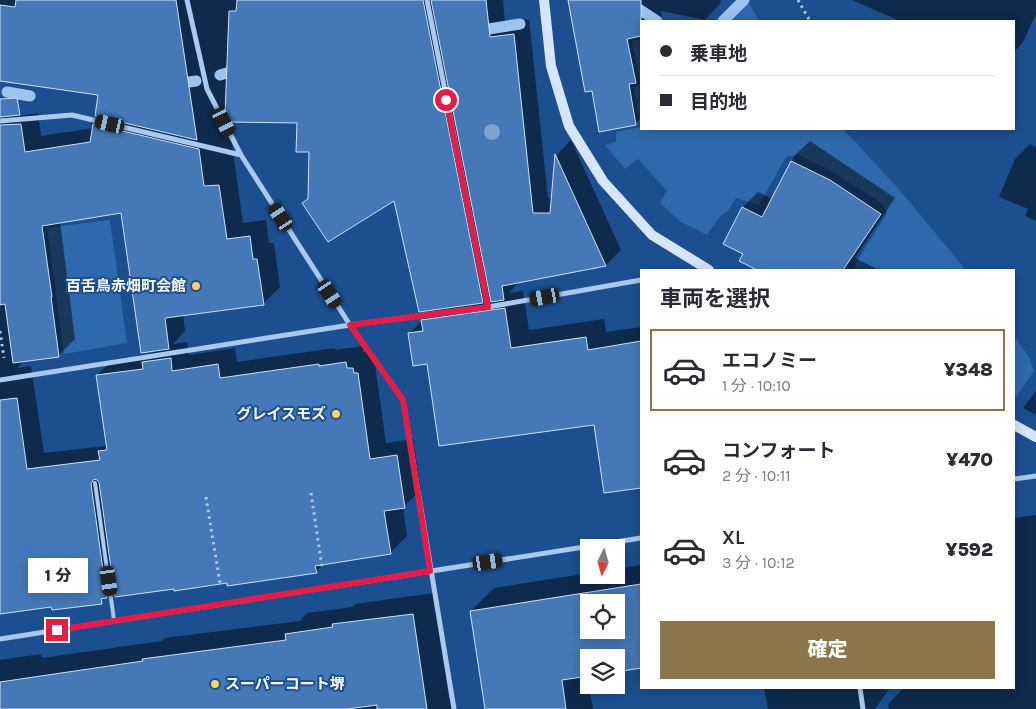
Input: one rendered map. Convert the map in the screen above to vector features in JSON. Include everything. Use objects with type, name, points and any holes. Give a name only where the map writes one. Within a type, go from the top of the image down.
[{"type":"main road","points":[[544,0],[551,66],[569,126],[602,181],[652,234],[704,269]]},
{"type":"main road","points":[[1015,426],[1036,437]]},
{"type":"street","points":[[187,0],[206,89],[241,155],[350,325],[403,400],[454,709]]},
{"type":"street","points":[[427,0],[488,307]]},
{"type":"street","points":[[0,121],[72,115],[241,155]]},
{"type":"street","points":[[0,380],[350,325],[488,307],[640,280]]},
{"type":"street","points":[[1015,480],[1036,476]]},
{"type":"street","points":[[0,639],[640,538]]},
{"type":"street","points":[[860,689],[863,709]]},
{"type":"lane","points":[[94,483],[114,620]]},
{"type":"path","points":[[798,0],[809,20]]},
{"type":"path","points":[[0,332],[8,378]]},
{"type":"path","points":[[311,493],[325,587]]},
{"type":"path","points":[[206,497],[223,603]]},
{"type":"shaded area","points":[[749,3],[758,20],[733,20]]},
{"type":"shaded area","points":[[640,39],[640,80],[632,41]]},
{"type":"shaded area","points":[[640,85],[640,122],[633,87]]},
{"type":"shaded area","points":[[640,127],[640,130],[844,130],[897,187],[965,269],[854,269],[856,263],[887,213],[881,203],[826,168],[798,155],[786,157],[759,205],[736,198],[728,211],[720,216],[707,235],[681,222],[660,203],[667,191],[638,159],[625,169],[605,145],[616,142],[616,132]]},
{"type":"shaded area","points":[[110,220],[127,343],[64,354],[47,228]]},
{"type":"shaded area","points":[[1015,337],[1029,357],[1034,371],[1015,399]]},
{"type":"building","points":[[16,0],[176,0],[197,140],[95,116],[98,95],[0,81],[0,5],[15,7]]},
{"type":"building","points":[[237,0],[423,0],[483,303],[419,312],[394,201],[328,242],[302,203],[308,199],[309,152],[296,152],[297,123],[229,122],[225,115],[229,11],[236,11]]},
{"type":"building","points":[[431,0],[486,0],[490,37],[514,34],[533,213],[550,213],[555,154],[606,266],[502,286],[504,300],[491,302]]},
{"type":"building","points":[[568,0],[641,0],[640,36],[627,39],[636,83],[629,84],[636,125],[599,132],[592,91],[585,92]]},
{"type":"building","points":[[17,98],[20,115],[0,117],[0,99]]},
{"type":"building","points":[[21,124],[25,152],[90,142],[93,124],[199,149],[204,186],[219,185],[227,239],[250,236],[253,259],[257,259],[264,305],[165,318],[169,349],[141,353],[121,213],[42,226],[59,357],[13,363],[5,304],[0,305],[0,125]]},
{"type":"building","points":[[791,161],[830,180],[881,214],[844,269],[755,269],[739,261],[743,254],[723,244],[742,207],[762,217]]},
{"type":"building","points":[[505,308],[511,348],[586,337],[588,350],[640,341],[640,488],[604,493],[594,425],[439,446],[427,364],[413,366],[408,333],[423,331],[421,320]]},
{"type":"building","points":[[171,358],[172,371],[218,364],[220,378],[319,364],[319,366],[346,362],[347,368],[353,368],[354,373],[358,373],[370,459],[397,455],[405,508],[384,511],[391,554],[315,566],[317,573],[227,586],[227,583],[115,597],[99,482],[94,479],[91,484],[107,598],[101,599],[102,604],[52,610],[51,607],[0,614],[0,400],[17,398],[27,469],[100,460],[98,451],[107,450],[96,375],[143,369],[142,362]]},
{"type":"building","points":[[640,584],[640,668],[625,671],[625,649],[580,649],[580,677],[562,680],[566,709],[485,709],[470,611]]},
{"type":"building","points":[[413,614],[427,709],[377,709],[377,705],[347,709],[0,709],[0,682],[143,661],[142,659],[286,640],[285,634],[333,627],[332,624]]},
{"type":"waterway","points":[[621,0],[625,0],[655,20]]},
{"type":"waterway","points":[[724,20],[744,0]]},
{"type":"waterway","points":[[476,31],[520,24]]},
{"type":"waterway","points":[[220,75],[240,69]]},
{"type":"waterway","points":[[175,84],[196,81]]},
{"type":"waterway","points":[[7,92],[30,96]]},
{"type":"place","name":"百舌鳥赤畑町会館","points":[[196,286]]},
{"type":"place","name":"グレイスモズ","points":[[336,414]]},
{"type":"place","name":"スーパーコート堺","points":[[215,684]]},
{"type":"route","points":[[57,630],[430,571],[403,400],[350,325],[488,307],[446,100]]}]
